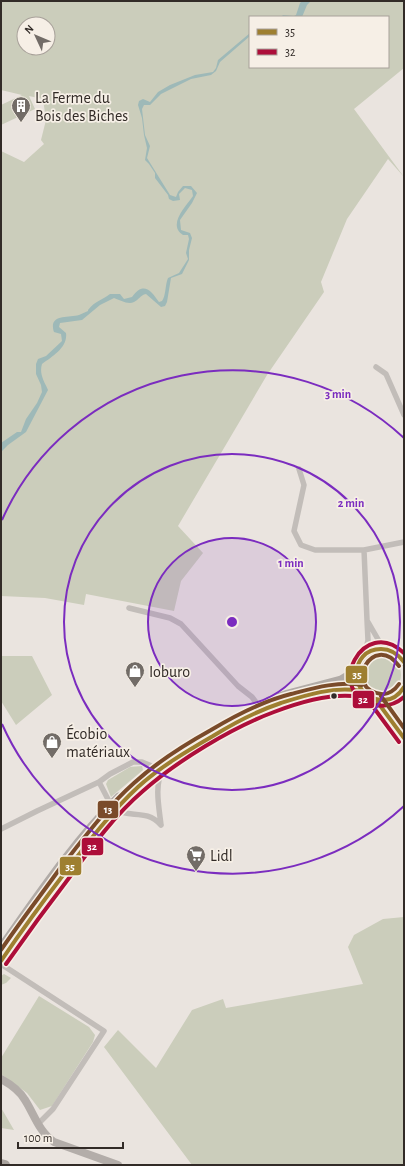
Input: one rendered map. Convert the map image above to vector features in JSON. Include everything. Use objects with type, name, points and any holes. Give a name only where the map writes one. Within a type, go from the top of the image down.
[{"type":"highway","points":[[1,1164],[5,1165]]},
{"type":"main road","points":[[404,660],[397,654],[383,648],[366,654],[361,659],[356,671],[356,678],[361,691],[368,697],[376,700],[391,699],[404,689]]},
{"type":"main road","points":[[1,948],[76,845],[113,808],[136,782],[154,767],[180,749],[258,705],[288,694],[341,680],[356,671]]},
{"type":"main road","points":[[1,962],[38,907],[113,808],[164,766],[243,718],[280,703],[342,689],[361,691]]},
{"type":"street","points":[[376,367],[386,374],[404,415]]},
{"type":"street","points":[[299,469],[304,485],[294,532],[301,545],[315,550],[364,550],[404,542]]},
{"type":"street","points":[[364,550],[368,640],[366,654]]},
{"type":"street","points":[[129,608],[170,618],[181,624],[238,686],[252,697],[258,705]]},
{"type":"street","points":[[367,620],[383,648]]},
{"type":"street","points":[[376,700],[404,738]]},
{"type":"street","points":[[1,829],[37,810],[99,782],[110,774],[133,762],[142,762],[154,767]]},
{"type":"street","points":[[99,782],[113,808],[122,813],[148,815],[161,825],[158,792],[159,778],[164,766]]},
{"type":"street","points":[[1,962],[104,1031],[52,1110],[38,1124]]},
{"type":"street","points":[[1,1079],[11,1085],[24,1098],[47,1138],[54,1142],[118,1165]]},
{"type":"green space","points":[[1,1],[404,1],[404,68],[354,109],[404,177],[388,159],[347,219],[321,282],[324,292],[267,375],[178,526],[203,553],[181,581],[174,611],[86,594],[84,605],[45,598],[1,596],[1,151],[24,162],[44,144],[41,140],[46,120],[43,99],[29,96],[35,109],[1,125],[1,105],[22,95],[1,90]]},
{"type":"green space","points":[[381,655],[389,657],[395,661],[399,667],[401,675],[399,683],[395,689],[389,693],[381,695],[373,693],[367,689],[363,683],[361,675],[363,667],[367,661],[373,657]]},
{"type":"green space","points":[[1,656],[32,656],[52,695],[16,725],[1,701]]},
{"type":"green space","points":[[142,766],[143,770],[111,797],[106,784],[108,780],[130,767]]},
{"type":"green space","points":[[404,917],[404,1165],[192,1165],[104,1047],[118,1030],[156,1068],[192,1010],[223,999],[226,1008],[363,984],[348,947],[354,935],[383,919]]},
{"type":"green space","points":[[4,974],[11,978],[6,983],[1,985],[1,976]]},
{"type":"green space","points":[[39,996],[89,1027],[95,1035],[93,1042],[52,1106],[40,1110],[27,1093],[1,1074],[1,1058]]},
{"type":"green space","points":[[1,1108],[3,1111],[14,1130],[1,1128]]},
{"type":"water","points":[[302,1],[311,1],[307,5],[302,16],[294,16],[296,15]]},
{"type":"water","points":[[249,34],[249,37],[220,62],[216,71],[211,75],[191,79],[161,94],[150,105],[144,105],[142,109],[145,135],[150,146],[147,158],[170,195],[176,197],[183,186],[191,186],[197,193],[180,220],[181,230],[190,233],[192,238],[189,250],[189,260],[182,274],[171,278],[165,306],[161,307],[146,294],[142,295],[132,303],[114,298],[100,305],[82,320],[60,323],[59,327],[66,333],[65,343],[59,351],[42,364],[41,368],[42,377],[48,390],[26,432],[1,452],[1,443],[17,432],[21,432],[26,419],[37,403],[42,392],[41,385],[36,374],[36,364],[38,359],[46,356],[62,341],[61,334],[54,332],[54,322],[60,318],[79,315],[88,311],[94,304],[110,294],[120,294],[124,299],[132,297],[136,292],[143,288],[150,291],[159,302],[162,301],[168,278],[179,273],[188,259],[186,253],[189,239],[188,235],[183,235],[179,231],[177,221],[193,196],[192,190],[185,188],[179,194],[180,200],[173,201],[169,199],[168,195],[155,178],[155,173],[145,160],[147,148],[142,118],[138,105],[139,101],[143,99],[150,102],[158,92],[170,85],[195,75],[213,72],[216,68],[218,60]]},
{"type":"transit line","name":"32","points":[[404,653],[389,644],[375,643],[363,649],[355,660],[351,673],[352,686],[360,698],[375,705],[383,706],[391,704],[404,697]]},
{"type":"transit line","name":"35","points":[[404,662],[397,654],[388,650],[381,649],[370,651],[358,664],[357,673],[358,683],[363,691],[370,697],[388,700],[400,693],[404,687]]},
{"type":"transit line","name":"13","points":[[399,666],[389,657],[380,655],[372,658],[366,665],[363,674],[364,683],[370,690],[381,694],[391,692],[399,684]]},
{"type":"transit line","name":"13","points":[[1,950],[61,867],[96,824],[124,793],[161,761],[230,719],[270,700],[326,686],[344,684],[362,685]]},
{"type":"transit line","name":"35","points":[[1,961],[25,926],[101,827],[119,806],[155,773],[184,753],[229,726],[272,706],[300,697],[330,690],[361,691]]},
{"type":"transit line","name":"13","points":[[381,696],[404,728]]},
{"type":"transit line","name":"32","points":[[6,964],[105,831],[133,800],[172,768],[223,736],[274,712],[294,705],[327,697],[360,697]]},
{"type":"transit line","name":"35","points":[[376,700],[404,738]]},
{"type":"transit line","name":"32","points":[[371,704],[399,742]]},
{"type":"place","name":"La Ferme du Bois des Biches","points":[[21,123]]},
{"type":"place","name":"Ioburo","points":[[135,688]]},
{"type":"place","name":"Écobio matériaux","points":[[52,759]]},
{"type":"place","name":"Lidl","points":[[196,872]]}]
